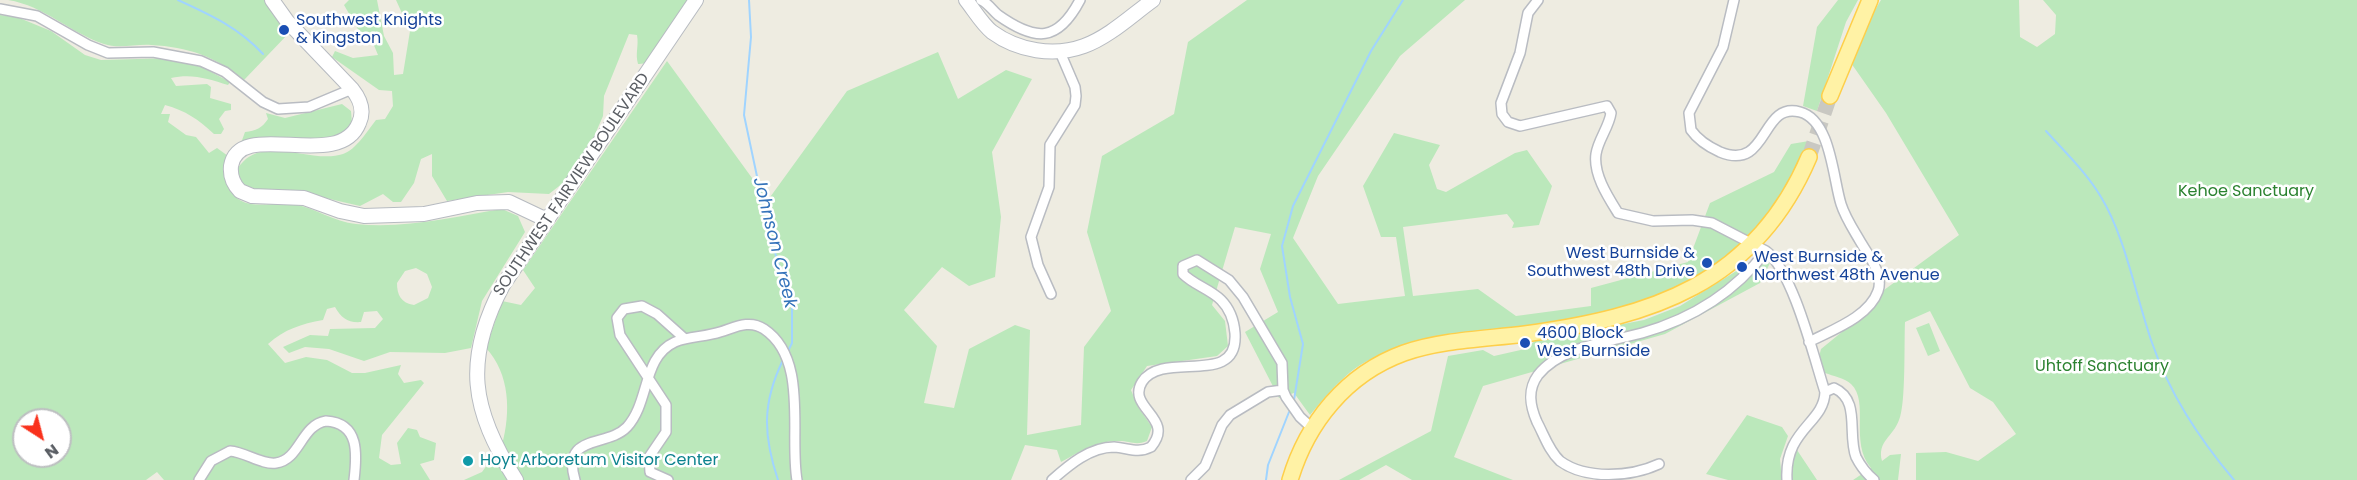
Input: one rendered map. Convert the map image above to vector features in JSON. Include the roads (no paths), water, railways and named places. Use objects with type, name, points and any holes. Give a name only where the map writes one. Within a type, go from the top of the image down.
[{"type":"main road","points":[[1830,96],[1870,0]]},
{"type":"main road","points":[[1290,480],[1299,452],[1312,428],[1341,392],[1370,369],[1392,358],[1427,347],[1566,328],[1633,314],[1694,287],[1759,248],[1809,157]]},
{"type":"street","points":[[272,0],[287,21],[352,89],[360,101],[362,115],[358,127],[348,139],[330,146],[274,144],[241,151],[233,158],[231,166],[232,179],[238,189],[252,196],[304,198],[340,211],[364,216],[424,214],[477,203],[509,201],[547,220]]},
{"type":"street","name":"SOUTHWEST FAIRVIEW BOULEVARD","points":[[516,480],[494,445],[483,414],[477,380],[477,355],[483,329],[494,301],[696,0]]},
{"type":"street","points":[[966,0],[979,0],[1022,29],[1052,33],[1070,19],[1080,0]]},
{"type":"street","points":[[966,0],[990,30],[1006,40],[1034,50],[1060,52],[1094,41],[1153,0]]},
{"type":"street","points":[[1538,0],[1528,13],[1520,53],[1501,103],[1502,114],[1508,122],[1520,126],[1606,106],[1611,113],[1609,124],[1596,154],[1607,196],[1618,213],[1653,221],[1692,220],[1712,223],[1773,257],[1786,277],[1825,392],[1825,401],[1820,410],[1791,446],[1786,466],[1787,480]]},
{"type":"street","points":[[1734,0],[1723,47],[1687,119],[1691,130],[1712,148],[1735,156],[1752,150],[1773,120],[1788,111],[1805,113],[1820,130],[1833,165],[1840,204],[1879,280],[1876,295],[1867,308],[1809,342]]},
{"type":"street","points":[[0,9],[37,16],[88,45],[108,53],[153,52],[201,61],[232,76],[263,102],[284,110],[317,105],[352,89]]},
{"type":"street","points":[[1051,294],[1038,265],[1031,237],[1049,187],[1050,145],[1075,105],[1075,87],[1060,52]]},
{"type":"street","points":[[1659,464],[1637,474],[1609,477],[1570,469],[1552,452],[1534,414],[1531,403],[1533,382],[1546,366],[1565,355],[1643,333],[1714,300],[1752,270],[1759,248]]},
{"type":"street","points":[[1052,480],[1078,459],[1097,450],[1114,447],[1137,452],[1151,447],[1159,434],[1159,427],[1139,395],[1139,388],[1150,374],[1166,368],[1220,362],[1233,355],[1235,337],[1232,318],[1221,299],[1183,274],[1183,266],[1189,261],[1197,260],[1235,286],[1279,357],[1284,374],[1283,390],[1300,417],[1312,428]]},
{"type":"street","points":[[668,480],[650,472],[648,465],[649,457],[666,432],[664,399],[620,334],[617,326],[620,312],[638,305],[647,308],[685,339]]},
{"type":"street","points":[[574,480],[572,470],[574,455],[585,444],[618,434],[628,426],[641,404],[653,364],[663,349],[685,339],[706,336],[746,324],[764,329],[776,341],[789,367],[794,390],[794,450],[797,480]]},
{"type":"street","points":[[1825,392],[1834,388],[1843,392],[1849,400],[1857,459],[1874,480]]},
{"type":"street","points":[[1191,480],[1205,466],[1222,425],[1230,415],[1262,394],[1283,390]]},
{"type":"street","points":[[199,480],[212,461],[230,451],[275,463],[285,460],[306,433],[326,421],[338,423],[354,439],[357,451],[354,480]]},
{"type":"waterway","points":[[178,0],[234,29],[263,54]]},
{"type":"waterway","name":"Johnson Creek","points":[[749,0],[751,37],[744,115],[769,233],[792,308],[792,343],[787,353]]},
{"type":"waterway","points":[[1294,400],[1303,344],[1290,297],[1282,246],[1293,206],[1371,51],[1403,0]]},
{"type":"waterway","points":[[2046,131],[2101,197],[2117,230],[2151,340],[2166,378],[2197,431],[2234,480]]},
{"type":"waterway","name":"Johnson Creek","points":[[778,480],[767,434],[767,419],[771,391],[783,360]]},
{"type":"waterway","points":[[1266,480],[1268,465],[1289,412]]},
{"type":"tunnel","points":[[1809,157],[1830,96]]},
{"type":"place","name":"Southwest Knights & Kingston","points":[[284,30]]},
{"type":"place","name":"West Burnside & Southwest 48th Drive","points":[[1707,263]]},
{"type":"place","name":"West Burnside & Northwest 48th Avenue","points":[[1742,267]]},
{"type":"place","name":"4600 Block West Burnside","points":[[1525,343]]},
{"type":"place","name":"Hoyt Arboretum Visitor Center","points":[[468,461]]},
{"type":"park label","name":"Kehoe Sanctuary","points":[[2246,192]]},
{"type":"park label","name":"Uhtoff Sanctuary","points":[[2102,367]]}]
